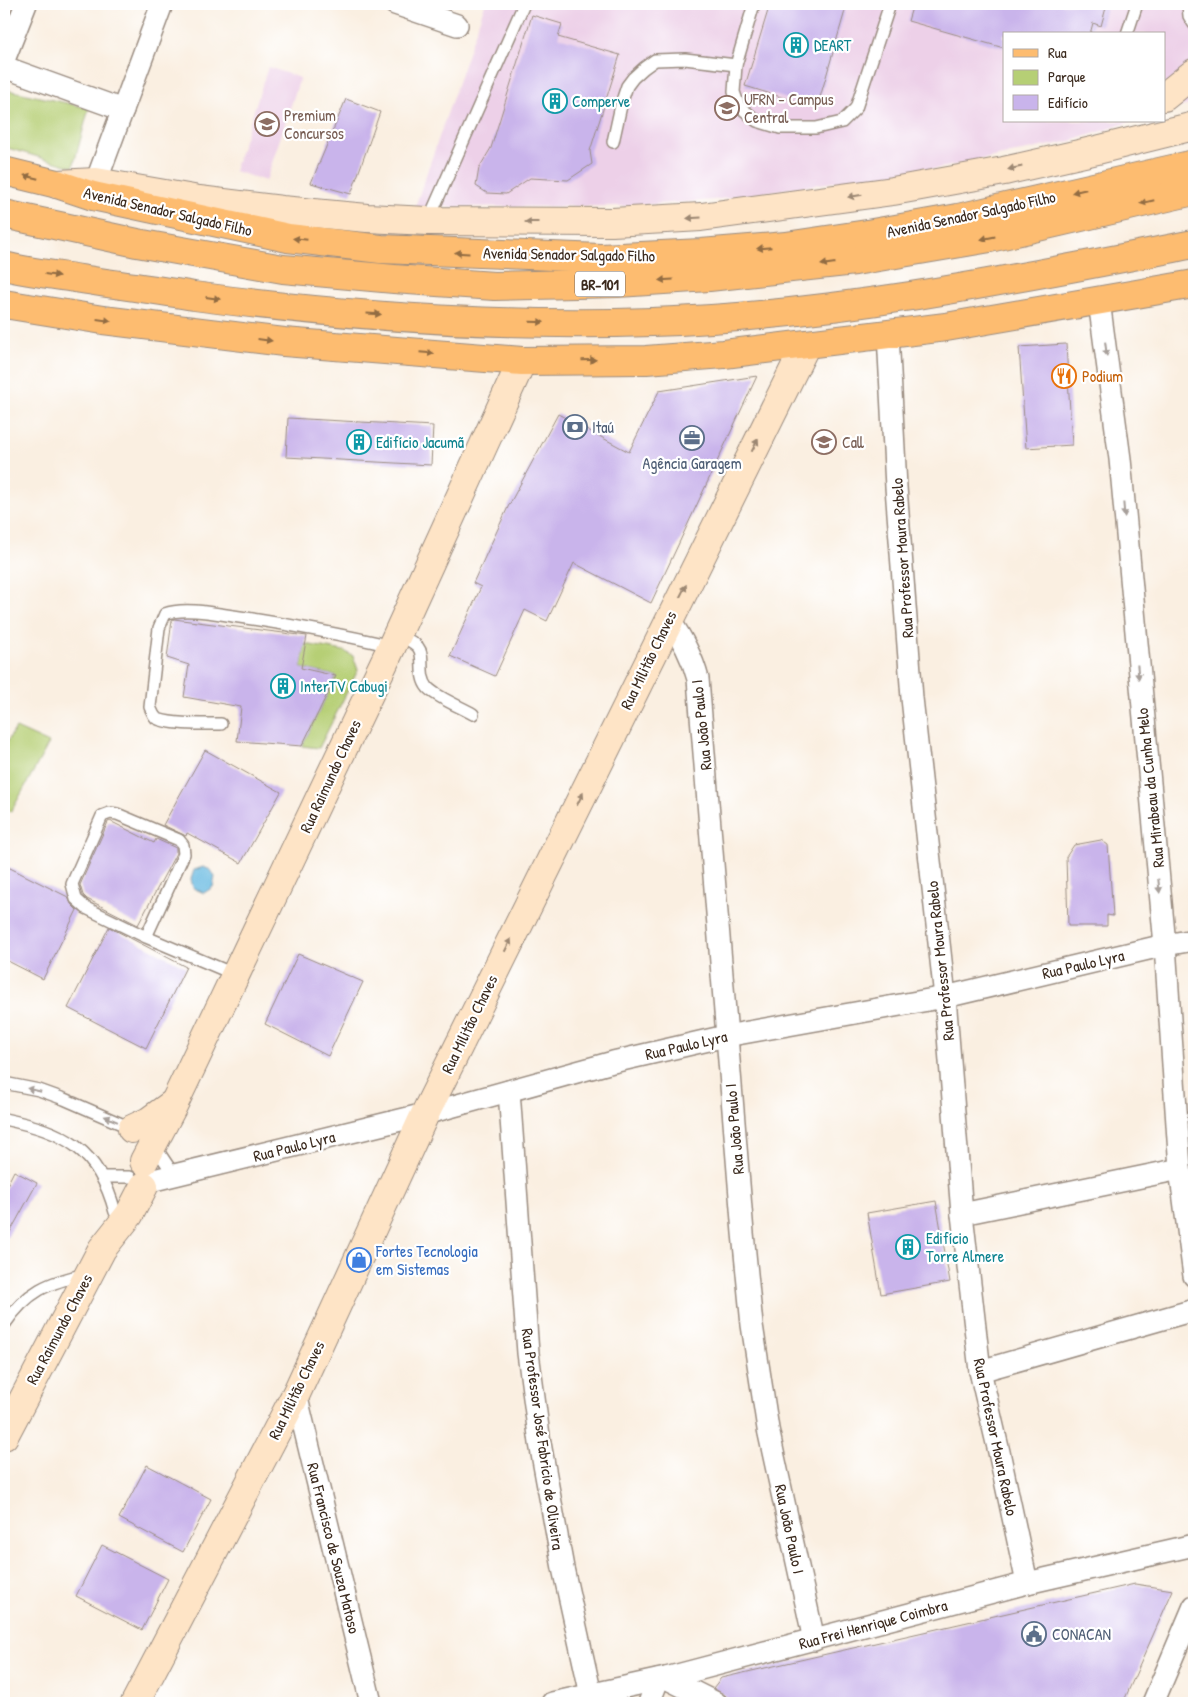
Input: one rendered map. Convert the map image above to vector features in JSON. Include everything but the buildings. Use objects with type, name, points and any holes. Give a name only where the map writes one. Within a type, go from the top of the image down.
[{"type":"main road","points":[[1166,95],[1194,73]]},
{"type":"main road","points":[[1097,150],[1134,122]]},
{"type":"main road","points":[[94,189],[272,209],[428,221],[612,222],[701,217],[893,191],[1004,171],[1194,126]]},
{"type":"main road","name":"Avenida Senador Salgado Filho","points":[[4,171],[57,184],[94,189],[288,238],[381,249],[600,258],[701,254],[776,247],[867,234],[958,218],[1194,164]]},
{"type":"main road","name":"Avenida Senador Salgado Filho","points":[[4,214],[137,243],[283,268],[394,279],[494,286],[608,284],[719,276],[855,261],[990,238],[1194,191]]},
{"type":"main road","points":[[8,269],[258,304],[365,314],[534,322],[652,322],[746,316],[842,306],[1000,282],[1194,244]]},
{"type":"main road","points":[[4,304],[103,320],[284,342],[522,361],[646,360],[806,345],[946,327],[1194,284]]},
{"type":"main road","name":"Rua Militão Chaves","points":[[135,1703],[296,1394],[424,1114],[806,345]]},
{"type":"main road","name":"Rua Raimundo Chaves","points":[[4,1436],[88,1274],[102,1250],[129,1215],[151,1165],[149,1121],[174,1105],[394,640],[522,361]]},
{"type":"main road","name":"Rua Raimundo Chaves","points":[[102,1250],[115,1212],[151,1165]]},
{"type":"street","points":[[4,60],[26,4]]},
{"type":"street","points":[[94,189],[162,4]]},
{"type":"street","points":[[395,4],[456,26]]},
{"type":"street","points":[[4,67],[123,110]]},
{"type":"street","name":"Rua Mirabeau da Cunha Melo","points":[[1099,301],[1120,459],[1165,945],[1180,1169],[1194,1276]]},
{"type":"street","name":"Rua Professor Moura Rabelo","points":[[888,334],[896,487],[912,698],[945,997],[962,1214],[980,1371],[1027,1583]]},
{"type":"street","name":"Rua João Paulo I","points":[[669,619],[685,643],[693,660],[698,679],[726,1036],[752,1325],[768,1429],[814,1640]]},
{"type":"street","name":"Rua Paulo Lyra","points":[[151,1165],[424,1114],[613,1062],[726,1036],[945,997],[1165,945],[1194,940]]},
{"type":"street","name":"Rua Professor José Fabricio de Oliveira","points":[[509,1091],[528,1353],[540,1443],[563,1568],[591,1695]]},
{"type":"street","points":[[962,1214],[1180,1169]]},
{"type":"street","points":[[980,1371],[1194,1310]]},
{"type":"street","name":"Rua Francisco de Souza Matoso","points":[[296,1394],[371,1703]]},
{"type":"street","name":"Rua Frei Henrique Coimbra","points":[[552,1703],[662,1679],[1027,1583],[1194,1545]]},
{"type":"street","points":[[1153,1703],[1194,1606]]},
{"type":"street","points":[[649,1703],[662,1679],[716,1703]]},
{"type":"lane","points":[[428,221],[524,4]]},
{"type":"lane","points":[[754,4],[736,64],[734,92],[739,106],[757,121],[780,128],[816,128],[842,122],[856,108],[862,96],[890,4]]},
{"type":"lane","points":[[1128,32],[1137,4]]},
{"type":"lane","points":[[1188,4],[1189,16],[1194,24]]},
{"type":"lane","points":[[613,142],[627,86],[633,78],[655,60],[685,59],[736,64]]},
{"type":"lane","points":[[220,724],[181,723],[157,718],[152,714],[150,708],[158,638],[162,618],[165,614],[180,612],[214,613],[410,641],[418,647],[421,656],[423,679],[428,688],[473,714]]},
{"type":"lane","points":[[146,937],[184,854],[183,845],[178,840],[117,814],[110,813],[102,816],[72,884],[76,899],[86,908],[146,937],[236,975]]},
{"type":"lane","points":[[4,1083],[39,1090],[64,1099],[151,1165]]},
{"type":"lane","points":[[4,1119],[50,1131],[86,1153],[102,1177],[115,1212]]},
{"type":"lane","points":[[102,1177],[151,1165]]},
{"type":"lane","points":[[4,1325],[18,1307],[35,1292],[59,1280],[88,1274]]},
{"type":"shaded area","name":"UFRN - Campus Central","points":[[485,4],[1194,4],[1194,103],[1166,111],[1166,32],[1003,32],[1003,122],[1130,122],[1071,141],[886,177],[833,182],[713,200],[628,206],[415,207]]},
{"type":"shaded area","name":"Premium Concursos","points":[[268,67],[300,78],[266,181],[234,171]]},
{"type":"green space","points":[[4,89],[89,108],[73,167],[4,147]]},
{"type":"green space","points":[[305,644],[344,651],[353,656],[358,670],[319,748],[302,746],[336,676],[301,668]]},
{"type":"green space","points":[[16,728],[49,743],[11,812],[4,808],[4,746]]},
{"type":"water","points":[[203,867],[211,870],[215,877],[213,887],[204,893],[193,888],[191,879],[194,870]]},
{"type":"place","name":"DEART","points":[[796,45]]},
{"type":"place","name":"Comperve","points":[[555,101]]},
{"type":"place","name":"UFRN - Campus Central","points":[[727,108]]},
{"type":"place","name":"Premium Concursos","points":[[267,124]]},
{"type":"place","name":"Podium","points":[[1064,376]]},
{"type":"place","name":"Itaú","points":[[575,427]]},
{"type":"place","name":"Agência Garagem","points":[[692,438]]},
{"type":"place","name":"Edifício Jacumã","points":[[359,442]]},
{"type":"place","name":"Call","points":[[824,442]]},
{"type":"place","name":"InterTV Cabugi","points":[[283,686]]},
{"type":"place","name":"Edifício Torre Almere","points":[[908,1247]]},
{"type":"place","name":"Fortes Tecnologia em Sistemas","points":[[359,1260]]},
{"type":"place","name":"CONACAN","points":[[1034,1634]]}]
